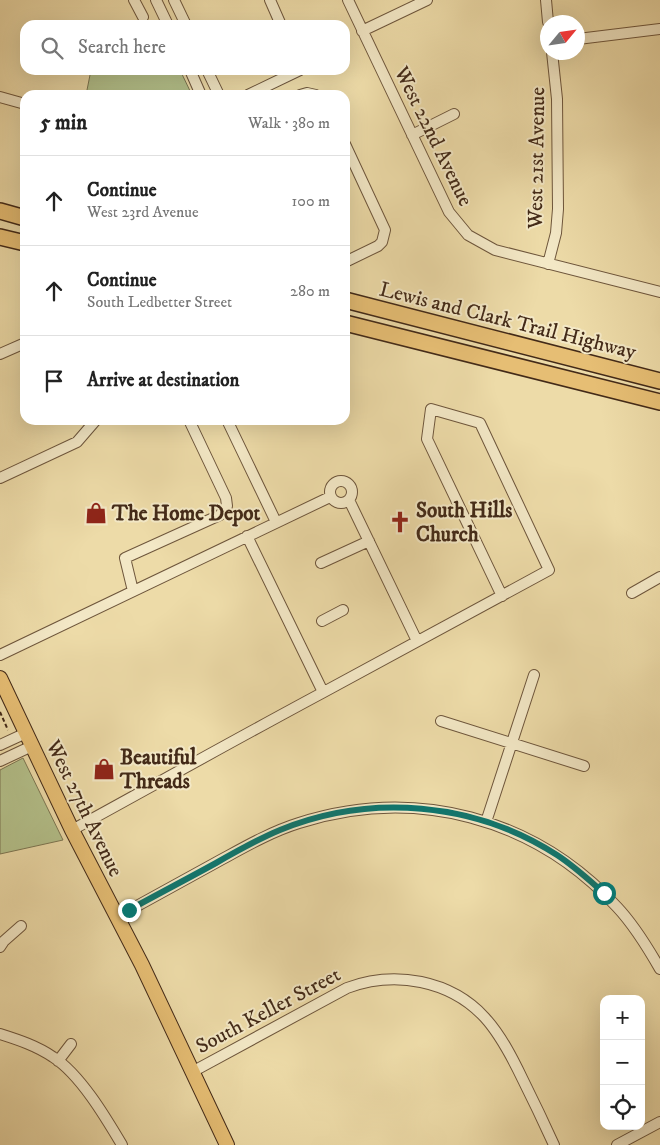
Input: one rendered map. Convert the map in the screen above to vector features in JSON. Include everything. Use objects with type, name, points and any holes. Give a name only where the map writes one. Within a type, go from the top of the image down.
[{"type":"highway","points":[[0,212],[20,217]]},
{"type":"highway","points":[[0,236],[20,242]]},
{"type":"highway","name":"Lewis and Clark Trail Highway","points":[[350,301],[660,381]]},
{"type":"highway","name":"Lewis and Clark Trail Highway","points":[[350,324],[660,402]]},
{"type":"main road","name":"West 27th Avenue","points":[[0,678],[72,830],[117,917],[227,1145]]},
{"type":"street","points":[[134,0],[143,17]]},
{"type":"street","points":[[156,0],[166,20]]},
{"type":"street","points":[[174,0],[184,20]]},
{"type":"street","points":[[270,0],[280,20]]},
{"type":"street","name":"West 22nd Avenue","points":[[348,0],[449,212],[468,235],[494,250],[660,292]]},
{"type":"street","points":[[362,31],[426,0]]},
{"type":"street","points":[[546,0],[547,15]]},
{"type":"street","points":[[585,38],[660,28]]},
{"type":"street","name":"West 21st Avenue","points":[[548,264],[556,233],[558,209],[558,99],[553,60]]},
{"type":"street","points":[[192,75],[200,90]]},
{"type":"street","points":[[209,75],[216,90]]},
{"type":"street","points":[[258,90],[290,75]]},
{"type":"street","points":[[0,97],[20,103]]},
{"type":"street","points":[[412,135],[454,114]]},
{"type":"street","points":[[350,155],[384,230],[384,237],[378,246],[350,260]]},
{"type":"street","points":[[0,354],[20,345]]},
{"type":"street","points":[[72,830],[323,692],[502,596],[549,570],[480,423],[431,409],[428,438],[502,596]]},
{"type":"street","points":[[0,478],[77,442],[92,425]]},
{"type":"street","points":[[133,591],[125,558],[220,515],[227,506],[226,498],[191,425]]},
{"type":"street","points":[[229,425],[276,522]]},
{"type":"street","points":[[342,480],[351,487],[352,494],[349,500],[339,504],[330,497],[334,483],[342,480]]},
{"type":"street","points":[[0,655],[330,497]]},
{"type":"street","points":[[349,500],[417,641]]},
{"type":"street","points":[[247,536],[323,692]]},
{"type":"street","points":[[321,563],[369,541]]},
{"type":"street","points":[[632,593],[660,577]]},
{"type":"street","points":[[322,621],[343,610]]},
{"type":"street","points":[[486,822],[534,675]]},
{"type":"street","points":[[441,721],[584,766]]},
{"type":"street","points":[[0,745],[26,733]]},
{"type":"street","points":[[0,761],[32,746]]},
{"type":"street","points":[[117,917],[262,838],[298,823],[326,815],[377,808],[412,808],[454,813],[486,822],[538,844],[564,860],[588,878],[618,908],[631,923],[660,969]]},
{"type":"street","points":[[0,946],[21,926]]},
{"type":"street","name":"South Keller Street","points":[[192,1072],[337,992],[358,984],[378,980],[408,980],[445,989],[469,1002],[480,1011],[496,1030],[509,1051],[554,1145]]},
{"type":"street","points":[[0,1034],[28,1043],[58,1061],[84,1087],[104,1114],[122,1145]]},
{"type":"street","points":[[58,1061],[71,1044]]},
{"type":"street","points":[[617,1145],[660,1122]]},
{"type":"path","points":[[0,712],[9,734]]},
{"type":"green space","points":[[90,75],[182,75],[190,90],[87,90]]},
{"type":"green space","points":[[23,758],[63,840],[0,854],[0,770]]},
{"type":"place","name":"The Home Depot","points":[[96,513]]},
{"type":"place","name":"South Hills Church","points":[[400,522]]},
{"type":"place","name":"Beautiful Threads","points":[[104,769]]},
{"type":"route","points":[[129,910],[279,830],[326,815],[359,809],[394,807],[431,809],[454,813],[506,829],[557,855],[588,878],[604,893]]}]
